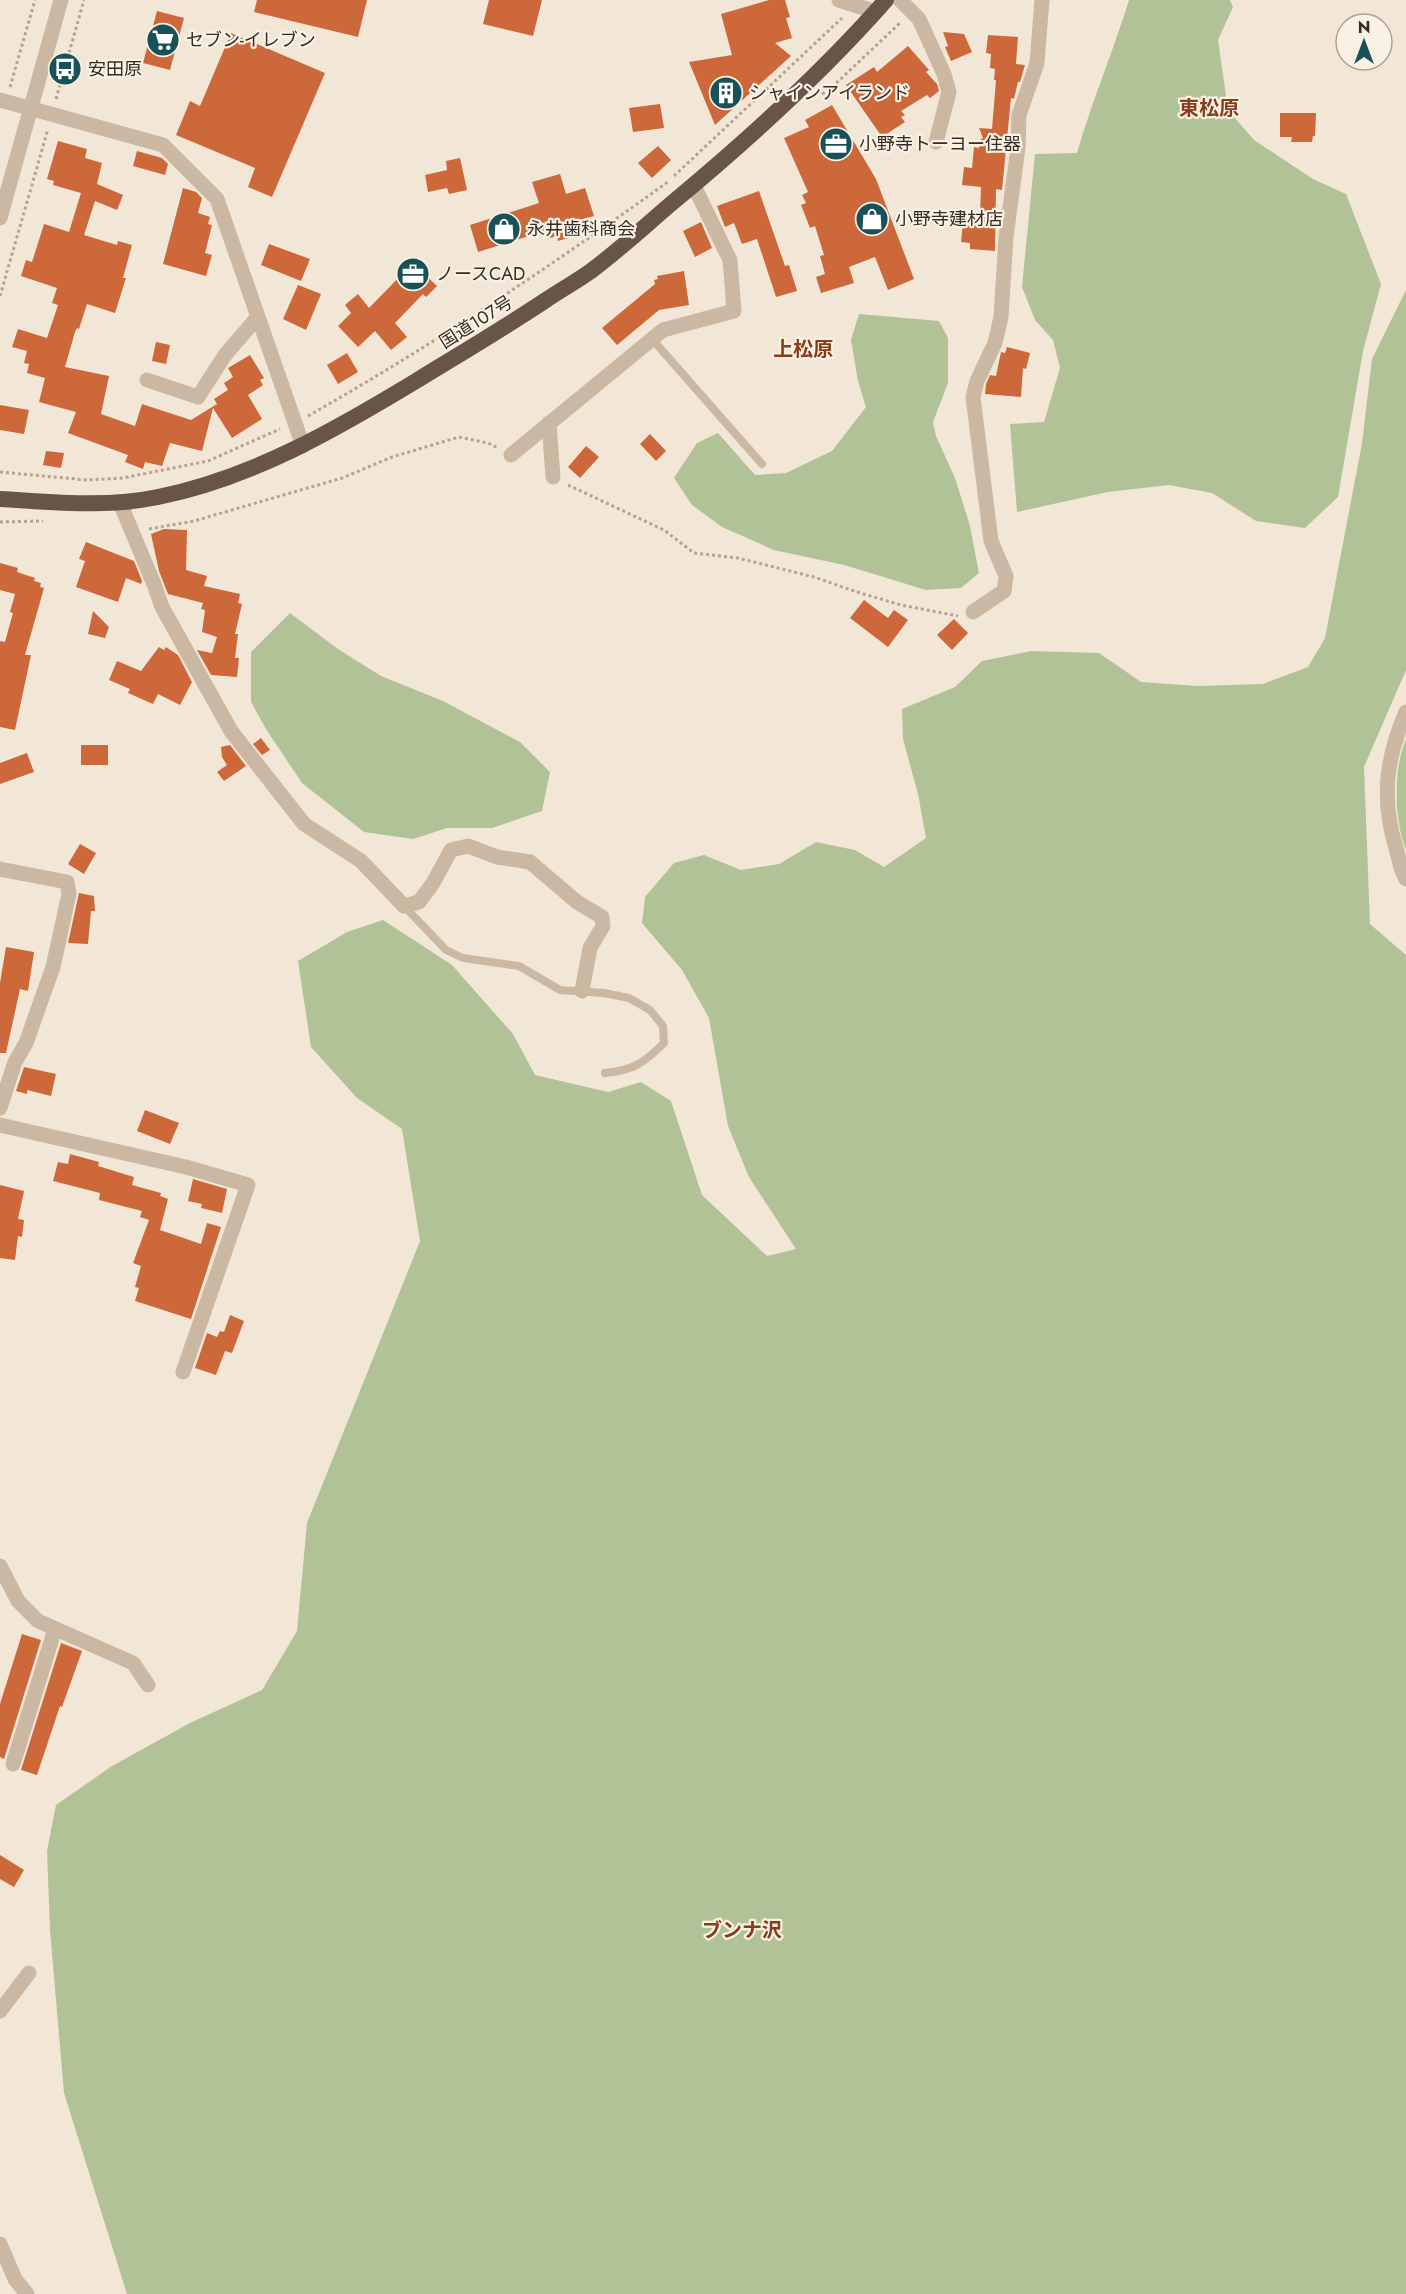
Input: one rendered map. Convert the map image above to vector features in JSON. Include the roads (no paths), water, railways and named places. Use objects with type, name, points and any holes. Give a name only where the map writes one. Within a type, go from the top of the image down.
[{"type":"highway","name":"国道107号","points":[[0,499],[120,503],[159,497],[228,478],[303,446],[364,412],[486,339],[591,271],[785,105],[881,6]]},
{"type":"street","points":[[0,218],[61,0]]},
{"type":"street","points":[[839,0],[855,6],[881,6]]},
{"type":"street","points":[[900,0],[920,19],[944,74],[949,92],[936,142]]},
{"type":"street","points":[[974,612],[1004,591],[1006,576],[991,541],[974,397],[976,381],[995,343],[1001,317],[1006,237],[1018,148],[1019,115],[1037,63],[1042,0]]},
{"type":"street","points":[[3,101],[163,145],[218,200],[303,446]]},
{"type":"street","points":[[511,455],[663,330],[734,311],[730,260],[693,186]]},
{"type":"street","points":[[147,380],[198,397],[225,355],[257,318]]},
{"type":"street","points":[[549,423],[553,477]]},
{"type":"street","points":[[120,503],[162,607],[231,731],[304,824],[361,861],[404,906],[419,902],[433,884],[451,850],[468,846],[497,857],[530,862],[577,902],[602,917],[603,926],[590,948],[582,991]]},
{"type":"street","points":[[1406,712],[1395,736],[1386,788],[1390,830],[1406,879]]},
{"type":"street","points":[[0,869],[67,882],[69,894],[53,967],[26,1043],[15,1062],[0,1108]]},
{"type":"street","points":[[0,1125],[186,1167],[248,1185],[183,1372]]},
{"type":"street","points":[[0,1566],[18,1601],[38,1621],[133,1663],[148,1685]]},
{"type":"street","points":[[13,1764],[55,1629]]},
{"type":"street","points":[[0,2011],[29,1973]]},
{"type":"street","points":[[2,2255],[27,2294]]},
{"type":"lane","points":[[652,339],[762,464]]},
{"type":"lane","points":[[404,906],[447,950],[463,958],[519,966],[539,980],[560,990],[604,993],[629,998],[650,1010],[663,1026],[664,1043],[650,1057],[627,1071],[605,1073]]},
{"type":"place","name":"セブン-イレブン","points":[[163,40]]},
{"type":"place","name":"安田原","points":[[65,69]]},
{"type":"place","name":"シャインアイランド","points":[[726,93]]},
{"type":"place","name":"小野寺トーヨー住器","points":[[836,144]]},
{"type":"place","name":"小野寺建材店","points":[[872,219]]},
{"type":"place","name":"永井歯科商会","points":[[504,229]]},
{"type":"place","name":"ノースCAD","points":[[413,274]]},
{"type":"district","name":"東松原","points":[[1209,108]]},
{"type":"district","name":"上松原","points":[[803,349]]},
{"type":"district","name":"ブンナ沢","points":[[742,1930]]}]
